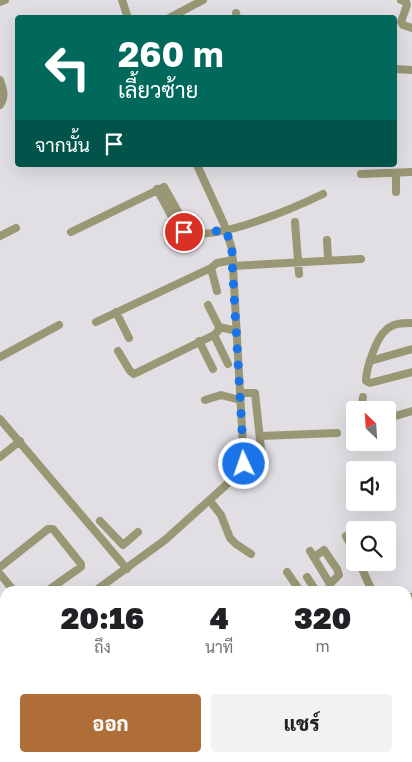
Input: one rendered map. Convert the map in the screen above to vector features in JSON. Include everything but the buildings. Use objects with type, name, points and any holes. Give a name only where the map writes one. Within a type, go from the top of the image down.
[{"type":"street","points":[[0,2],[5,0]]},
{"type":"street","points":[[122,0],[127,15]]},
{"type":"street","points":[[175,15],[203,0]]},
{"type":"street","points":[[401,0],[406,2],[407,5],[401,22],[403,25],[412,28]]},
{"type":"street","points":[[397,69],[412,70]]},
{"type":"street","points":[[0,80],[4,92],[0,105]]},
{"type":"street","points":[[102,586],[165,540],[235,477],[244,464],[232,249],[226,230],[198,167]]},
{"type":"street","points":[[362,174],[412,172]]},
{"type":"street","points":[[396,173],[396,192]]},
{"type":"street","points":[[71,232],[157,189],[179,230],[190,233],[226,230],[287,211],[323,194]]},
{"type":"street","points":[[295,222],[298,274]]},
{"type":"street","points":[[0,236],[16,228]]},
{"type":"street","points":[[327,240],[328,260]]},
{"type":"street","points":[[96,322],[211,268],[217,263],[361,259]]},
{"type":"street","points":[[211,268],[217,290]]},
{"type":"street","points":[[208,305],[219,327]]},
{"type":"street","points":[[116,312],[129,338]]},
{"type":"street","points":[[412,323],[403,323],[387,329],[382,334],[367,367],[366,381],[370,384],[412,372]]},
{"type":"street","points":[[0,358],[59,325]]},
{"type":"street","points":[[219,327],[237,331]]},
{"type":"street","points":[[118,351],[130,371],[134,374],[214,334],[218,331],[219,327]]},
{"type":"street","points":[[214,334],[228,364]]},
{"type":"street","points":[[199,341],[213,369]]},
{"type":"street","points":[[370,361],[412,349]]},
{"type":"street","points":[[205,400],[221,395],[240,396],[255,393],[262,458]]},
{"type":"street","points":[[362,401],[363,397]]},
{"type":"street","points":[[396,416],[412,411]]},
{"type":"street","points":[[0,419],[127,569]]},
{"type":"street","points":[[261,436],[337,433]]},
{"type":"street","points":[[0,457],[20,441]]},
{"type":"street","points":[[210,501],[221,515],[230,538],[251,554]]},
{"type":"street","points":[[100,521],[123,545]]},
{"type":"street","points":[[0,567],[48,529],[53,529],[81,564],[80,567],[54,586]]},
{"type":"street","points":[[114,554],[138,532]]},
{"type":"street","points":[[328,586],[312,554],[326,551],[337,569],[339,576],[331,586]]},
{"type":"street","points":[[363,571],[370,586]]},
{"type":"street","points":[[288,572],[297,586]]},
{"type":"street","points":[[0,574],[10,586]]},
{"type":"street","points":[[307,576],[313,586]]},
{"type":"route","points":[[184,232],[226,230],[232,249],[244,464]]}]
